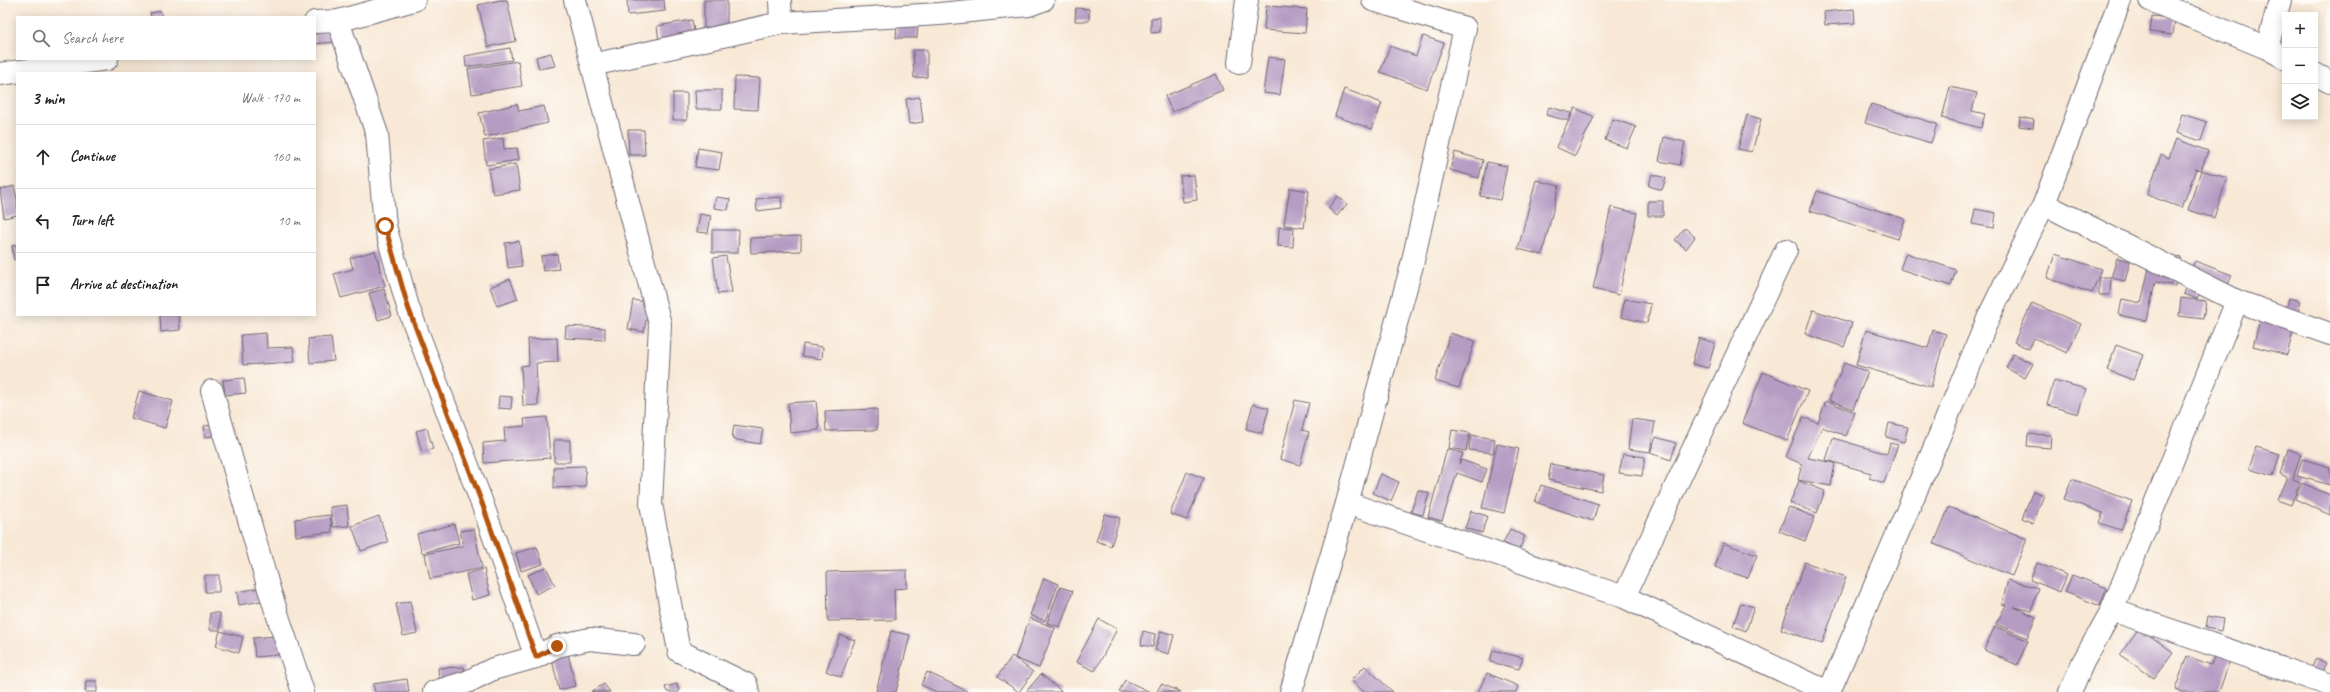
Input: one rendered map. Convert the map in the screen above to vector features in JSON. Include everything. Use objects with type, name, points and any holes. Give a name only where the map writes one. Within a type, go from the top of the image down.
[{"type":"street","points":[[316,22],[338,21],[414,0]]},
{"type":"street","points":[[575,0],[660,324],[651,504],[679,651],[746,684],[748,692]]},
{"type":"street","points":[[780,0],[781,23]]},
{"type":"street","points":[[592,65],[781,23],[948,14],[1029,5],[1043,0]]},
{"type":"street","points":[[1239,63],[1247,0]]},
{"type":"street","points":[[1291,692],[1347,503],[1412,265],[1465,28],[1373,0]]},
{"type":"street","points":[[1347,503],[1624,597],[1828,692],[1934,449],[1990,314],[2044,204],[2120,0]]},
{"type":"street","points":[[2150,0],[2276,53],[2280,0]]},
{"type":"street","points":[[338,21],[376,134],[385,226],[408,307],[483,506],[536,657]]},
{"type":"street","points":[[0,74],[100,60]]},
{"type":"street","points":[[2318,76],[2330,82]]},
{"type":"street","points":[[2044,204],[2237,301],[2330,334]]},
{"type":"street","points":[[1624,597],[1786,250]]},
{"type":"street","points":[[2070,692],[2083,662],[2112,610],[2237,301]]},
{"type":"street","points":[[212,391],[269,589],[303,692]]},
{"type":"street","points":[[2112,610],[2330,685]]},
{"type":"street","points":[[434,692],[467,682],[493,669],[536,657],[557,646],[590,639],[634,644]]},
{"type":"building","points":[[507,0],[516,41],[488,47],[478,5]]},
{"type":"building","points":[[627,0],[664,0],[665,11],[628,15]]},
{"type":"building","points":[[704,0],[727,0],[727,31],[704,31]]},
{"type":"building","points":[[1266,6],[1307,9],[1305,33],[1264,30]]},
{"type":"building","points":[[1076,8],[1089,9],[1089,21],[1075,21]]},
{"type":"building","points":[[1854,9],[1855,23],[1825,25],[1824,12]]},
{"type":"building","points":[[161,11],[161,16],[151,16],[150,13]]},
{"type":"building","points":[[2152,16],[2175,19],[2173,35],[2150,32]]},
{"type":"building","points":[[1160,17],[1160,32],[1151,33],[1151,18]]},
{"type":"building","points":[[692,20],[695,37],[659,42],[657,26]]},
{"type":"building","points":[[897,25],[918,25],[917,38],[896,38]]},
{"type":"building","points":[[334,31],[335,42],[316,44],[316,32]]},
{"type":"building","points":[[1423,36],[1444,43],[1427,89],[1380,72],[1390,46],[1416,56]]},
{"type":"building","points":[[510,48],[512,60],[466,67],[465,56]]},
{"type":"building","points":[[913,50],[927,50],[927,77],[914,78]]},
{"type":"building","points":[[551,53],[555,66],[539,69],[536,57]]},
{"type":"building","points":[[1268,57],[1285,59],[1280,95],[1263,93]]},
{"type":"building","points":[[518,61],[522,86],[472,94],[468,69]]},
{"type":"building","points":[[1216,74],[1223,90],[1172,112],[1165,96]]},
{"type":"building","points":[[735,77],[760,78],[758,110],[734,109]]},
{"type":"building","points":[[1950,87],[1977,93],[1972,111],[1985,114],[1981,128],[1942,118]]},
{"type":"building","points":[[1344,89],[1382,103],[1372,129],[1335,116]]},
{"type":"building","points":[[695,90],[722,90],[722,109],[696,109]]},
{"type":"building","points":[[673,93],[687,93],[687,120],[673,120]]},
{"type":"building","points":[[920,97],[923,122],[909,124],[906,99]]},
{"type":"building","points":[[517,104],[519,111],[544,106],[548,123],[485,137],[479,113]]},
{"type":"building","points":[[1871,104],[1937,124],[1931,143],[1865,123]]},
{"type":"building","points":[[1549,107],[1571,113],[1569,121],[1546,115]]},
{"type":"building","points":[[1575,108],[1594,117],[1575,156],[1556,147]]},
{"type":"building","points":[[2182,114],[2207,122],[2201,141],[2176,133]]},
{"type":"building","points":[[1747,115],[1761,119],[1752,152],[1738,149]]},
{"type":"building","points":[[2020,117],[2034,120],[2033,128],[2019,126]]},
{"type":"building","points":[[1613,119],[1636,127],[1627,148],[1605,140]]},
{"type":"building","points":[[628,130],[644,130],[645,155],[629,155]]},
{"type":"building","points":[[1664,137],[1685,142],[1680,165],[1659,161]]},
{"type":"building","points":[[503,138],[504,149],[517,148],[519,160],[486,165],[483,141]]},
{"type":"building","points":[[2176,139],[2208,151],[2201,170],[2196,169],[2182,208],[2147,195],[2161,155],[2169,158]]},
{"type":"building","points":[[698,148],[722,152],[719,170],[695,167]]},
{"type":"building","points":[[1455,152],[1483,160],[1479,178],[1450,170]]},
{"type":"building","points":[[1487,162],[1507,166],[1500,200],[1480,196]]},
{"type":"building","points":[[516,164],[520,190],[493,194],[488,169]]},
{"type":"building","points":[[2201,170],[2227,178],[2214,218],[2188,210]]},
{"type":"building","points":[[1652,174],[1666,178],[1662,190],[1649,186]]},
{"type":"building","points":[[1194,175],[1197,200],[1183,202],[1180,176]]},
{"type":"building","points":[[1536,180],[1559,186],[1542,255],[1518,249]]},
{"type":"building","points":[[14,186],[16,195],[16,215],[4,218],[0,190]]},
{"type":"building","points":[[1290,188],[1309,191],[1304,228],[1284,225]]},
{"type":"building","points":[[1817,191],[1905,219],[1898,239],[1810,211]]},
{"type":"building","points":[[1338,196],[1347,204],[1337,216],[1328,208]]},
{"type":"building","points":[[716,197],[730,199],[728,210],[714,208]]},
{"type":"building","points":[[781,197],[782,208],[757,211],[756,199]]},
{"type":"building","points":[[1648,201],[1663,201],[1663,216],[1648,216]]},
{"type":"building","points":[[1611,207],[1637,213],[1619,295],[1593,289]]},
{"type":"building","points":[[1975,209],[1996,213],[1994,228],[1972,224]]},
{"type":"building","points":[[700,214],[711,216],[708,233],[697,232]]},
{"type":"building","points":[[1279,227],[1294,228],[1293,247],[1278,246]]},
{"type":"building","points":[[1685,228],[1695,237],[1686,249],[1675,240]]},
{"type":"building","points":[[712,230],[739,230],[738,253],[712,253]]},
{"type":"building","points":[[801,236],[801,251],[751,253],[750,238]]},
{"type":"building","points":[[519,241],[522,266],[508,268],[505,243]]},
{"type":"building","points":[[16,245],[16,259],[14,260],[12,246]]},
{"type":"building","points":[[375,251],[385,286],[341,298],[334,274],[353,269],[350,258]]},
{"type":"building","points":[[2153,251],[2181,257],[2175,286],[2155,282],[2147,321],[2119,315],[2122,299],[2141,303]]},
{"type":"building","points":[[1906,253],[1956,270],[1951,286],[1900,269]]},
{"type":"building","points":[[557,254],[559,269],[543,271],[541,256]]},
{"type":"building","points":[[2055,254],[2101,269],[2092,293],[2047,278]]},
{"type":"building","points":[[726,256],[732,292],[718,294],[713,258]]},
{"type":"building","points":[[2117,258],[2130,261],[2125,281],[2111,278]]},
{"type":"building","points":[[2195,261],[2232,275],[2223,297],[2190,272]]},
{"type":"building","points":[[2191,275],[2205,280],[2197,299],[2184,294]]},
{"type":"building","points":[[2099,277],[2111,277],[2110,295],[2099,295]]},
{"type":"building","points":[[510,279],[518,299],[497,306],[490,287]]},
{"type":"building","points":[[384,289],[392,316],[378,320],[369,293]]},
{"type":"building","points":[[2181,298],[2206,301],[2203,319],[2179,316]]},
{"type":"building","points":[[2289,298],[2301,301],[2287,355],[2253,346],[2261,317],[2283,323]]},
{"type":"building","points":[[1625,299],[1651,304],[1647,323],[1621,317]]},
{"type":"building","points":[[633,300],[649,303],[644,332],[628,329]]},
{"type":"building","points":[[2032,303],[2081,324],[2067,353],[2034,338],[2029,349],[2014,342]]},
{"type":"building","points":[[1813,310],[1852,323],[1844,347],[1805,334]]},
{"type":"building","points":[[160,316],[179,316],[180,330],[161,332]]},
{"type":"building","points":[[566,326],[605,328],[605,340],[565,338]]},
{"type":"building","points":[[1866,330],[1928,348],[1933,330],[1946,334],[1931,387],[1856,365]]},
{"type":"building","points":[[266,333],[267,348],[293,347],[295,362],[243,365],[241,335]]},
{"type":"building","points":[[1450,333],[1475,341],[1459,388],[1435,381]]},
{"type":"building","points":[[331,337],[334,361],[310,363],[308,339]]},
{"type":"building","points":[[557,338],[558,362],[536,363],[538,405],[523,406],[521,366],[529,365],[528,339]]},
{"type":"building","points":[[1699,338],[1715,343],[1708,368],[1692,364]]},
{"type":"building","points":[[803,344],[823,347],[822,359],[802,356]]},
{"type":"building","points":[[2116,345],[2143,355],[2133,380],[2107,370]]},
{"type":"building","points":[[2013,354],[2033,364],[2025,378],[2006,368]]},
{"type":"building","points":[[1844,363],[1868,372],[1853,409],[1829,400]]},
{"type":"building","points":[[1763,372],[1808,391],[1787,441],[1742,423]]},
{"type":"building","points":[[244,378],[246,393],[225,395],[223,380]]},
{"type":"building","points":[[2054,380],[2086,389],[2078,414],[2047,405]]},
{"type":"building","points":[[139,391],[173,401],[165,428],[131,418]]},
{"type":"building","points":[[499,396],[512,397],[511,409],[498,408]]},
{"type":"building","points":[[1295,400],[1309,403],[1302,430],[1309,432],[1300,465],[1280,459]]},
{"type":"building","points":[[816,401],[819,430],[790,433],[788,403]]},
{"type":"building","points":[[1826,401],[1855,412],[1846,436],[1822,427],[1808,458],[1835,463],[1831,486],[1798,480],[1802,464],[1786,457],[1803,417],[1818,423]]},
{"type":"building","points":[[1253,404],[1269,408],[1262,433],[1246,429]]},
{"type":"building","points":[[877,409],[877,430],[826,431],[825,411]]},
{"type":"building","points":[[547,417],[550,458],[484,463],[483,443],[505,441],[504,428],[525,426],[524,419]]},
{"type":"building","points":[[1632,419],[1655,422],[1650,452],[1628,449]]},
{"type":"building","points":[[1889,423],[1908,427],[1904,442],[1886,437]]},
{"type":"building","points":[[221,424],[222,435],[205,437],[204,426]]},
{"type":"building","points":[[734,425],[763,429],[760,444],[732,439]]},
{"type":"building","points":[[427,428],[433,449],[422,452],[416,431]]},
{"type":"building","points":[[1452,430],[1470,433],[1466,451],[1449,448]]},
{"type":"building","points":[[2028,434],[2051,435],[2050,448],[2027,446]]},
{"type":"building","points":[[1471,435],[1495,439],[1493,453],[1469,450]]},
{"type":"building","points":[[1656,437],[1676,443],[1671,460],[1650,453]]},
{"type":"building","points":[[1833,438],[1887,454],[1890,443],[1898,445],[1884,483],[1869,478],[1871,473],[1826,460]]},
{"type":"building","points":[[554,440],[570,440],[570,462],[554,462]]},
{"type":"building","points":[[1497,444],[1519,449],[1504,513],[1482,508]]},
{"type":"building","points":[[2256,447],[2280,454],[2273,476],[2249,469]]},
{"type":"building","points":[[1447,449],[1463,453],[1459,464],[1461,460],[1487,469],[1482,482],[1457,473],[1442,521],[1428,517]]},
{"type":"building","points":[[2288,449],[2301,454],[2293,479],[2300,482],[2291,505],[2277,500],[2287,477],[2280,474]]},
{"type":"building","points":[[1623,454],[1645,457],[1642,476],[1619,473]]},
{"type":"building","points":[[2302,459],[2330,467],[2330,485],[2297,476]]},
{"type":"building","points":[[1551,464],[1604,475],[1601,491],[1548,480]]},
{"type":"building","points":[[585,466],[586,487],[554,488],[554,467]]},
{"type":"building","points":[[1187,472],[1204,478],[1187,520],[1170,514]]},
{"type":"building","points":[[1381,474],[1399,482],[1391,501],[1373,493]]},
{"type":"building","points":[[2072,479],[2132,501],[2121,530],[2099,523],[2103,513],[2064,499]]},
{"type":"building","points":[[1799,481],[1825,491],[1817,513],[1790,503]]},
{"type":"building","points":[[2302,483],[2330,495],[2330,515],[2295,499]]},
{"type":"building","points":[[1541,485],[1598,504],[1593,521],[1535,502]]},
{"type":"building","points":[[1418,490],[1429,493],[1423,515],[1411,512]]},
{"type":"building","points":[[2033,491],[2044,495],[2033,523],[2022,518]]},
{"type":"building","points":[[347,505],[349,526],[333,527],[330,507]]},
{"type":"building","points":[[1789,507],[1815,517],[1805,541],[1779,531]]},
{"type":"building","points":[[1949,507],[2027,539],[2012,576],[1934,544]]},
{"type":"building","points":[[1471,511],[1487,516],[1482,533],[1465,528]]},
{"type":"building","points":[[1105,514],[1120,518],[1111,546],[1096,541]]},
{"type":"building","points":[[330,515],[332,532],[296,536],[295,519]]},
{"type":"building","points":[[379,516],[388,542],[361,551],[352,526]]},
{"type":"building","points":[[454,524],[459,543],[422,553],[417,534]]},
{"type":"building","points":[[474,529],[482,568],[430,579],[425,554],[463,546],[460,531]]},
{"type":"building","points":[[1510,529],[1525,536],[1519,550],[1503,543]]},
{"type":"building","points":[[1723,543],[1757,555],[1748,578],[1715,567]]},
{"type":"building","points":[[537,547],[543,564],[521,571],[516,553]]},
{"type":"building","points":[[1805,562],[1846,577],[1822,644],[1781,629]]},
{"type":"building","points":[[2037,563],[2067,575],[2060,592],[2030,580]]},
{"type":"building","points":[[546,567],[555,585],[536,594],[528,575]]},
{"type":"building","points":[[484,569],[490,595],[472,600],[466,574]]},
{"type":"building","points":[[907,570],[907,588],[894,589],[895,620],[828,621],[827,572]]},
{"type":"building","points":[[205,575],[219,575],[219,592],[205,592]]},
{"type":"building","points":[[2072,575],[2107,588],[2100,606],[2065,592]]},
{"type":"building","points":[[1044,578],[1058,584],[1045,621],[1030,615]]},
{"type":"building","points":[[2008,580],[2038,588],[2032,611],[2014,607],[2036,617],[2027,638],[1996,624],[2006,605],[2002,604]]},
{"type":"building","points":[[270,586],[272,599],[239,605],[237,592]]},
{"type":"building","points":[[1060,587],[1073,591],[1060,627],[1047,623]]},
{"type":"building","points":[[410,601],[417,633],[403,636],[396,604]]},
{"type":"building","points":[[1741,603],[1754,607],[1746,631],[1733,626]]},
{"type":"building","points":[[210,613],[220,613],[220,630],[210,630]]},
{"type":"building","points":[[2208,616],[2223,619],[2221,631],[2206,628]]},
{"type":"building","points":[[1030,618],[1055,628],[1039,668],[1015,658]]},
{"type":"building","points":[[1099,619],[1117,629],[1095,671],[1076,662]]},
{"type":"building","points":[[1995,626],[2028,641],[2017,665],[1984,650]]},
{"type":"building","points":[[2139,628],[2173,652],[2154,678],[2120,655]]},
{"type":"building","points":[[220,631],[243,637],[239,653],[216,646]]},
{"type":"building","points":[[891,631],[910,635],[896,692],[876,692]]},
{"type":"building","points":[[1143,631],[1155,634],[1153,647],[1141,645]]},
{"type":"building","points":[[1161,631],[1174,635],[1169,654],[1155,650]]},
{"type":"building","points":[[563,634],[576,686],[559,690],[547,638]]},
{"type":"building","points":[[287,635],[288,654],[255,657],[253,638]]},
{"type":"building","points":[[840,635],[855,640],[841,677],[826,671]]},
{"type":"building","points":[[2218,646],[2233,651],[2219,692],[2181,692],[2175,690],[2187,656],[2211,665]]},
{"type":"building","points":[[1493,650],[1523,658],[1519,669],[1490,662]]},
{"type":"building","points":[[1012,656],[1033,672],[1019,692],[997,677]]},
{"type":"building","points":[[2316,658],[2326,663],[2315,687],[2305,682]]},
{"type":"building","points":[[1365,666],[1393,692],[1364,692],[1351,680]]},
{"type":"building","points":[[464,667],[465,692],[440,692],[438,668]]},
{"type":"building","points":[[927,672],[967,692],[937,692],[921,685]]},
{"type":"building","points":[[1487,673],[1518,686],[1516,692],[1478,692]]},
{"type":"building","points":[[1041,674],[1061,691],[1026,692]]},
{"type":"building","points":[[407,679],[409,692],[375,692],[373,684]]},
{"type":"building","points":[[1125,680],[1150,692],[1119,692]]},
{"type":"building","points":[[86,681],[97,681],[97,692],[85,692]]},
{"type":"building","points":[[604,684],[610,692],[591,692]]},
{"type":"building","points":[[677,684],[679,692],[667,692],[665,687]]},
{"type":"building","points":[[1161,684],[1181,692],[1157,692]]},
{"type":"route","points":[[385,226],[408,307],[483,506],[536,657],[557,646]]}]
